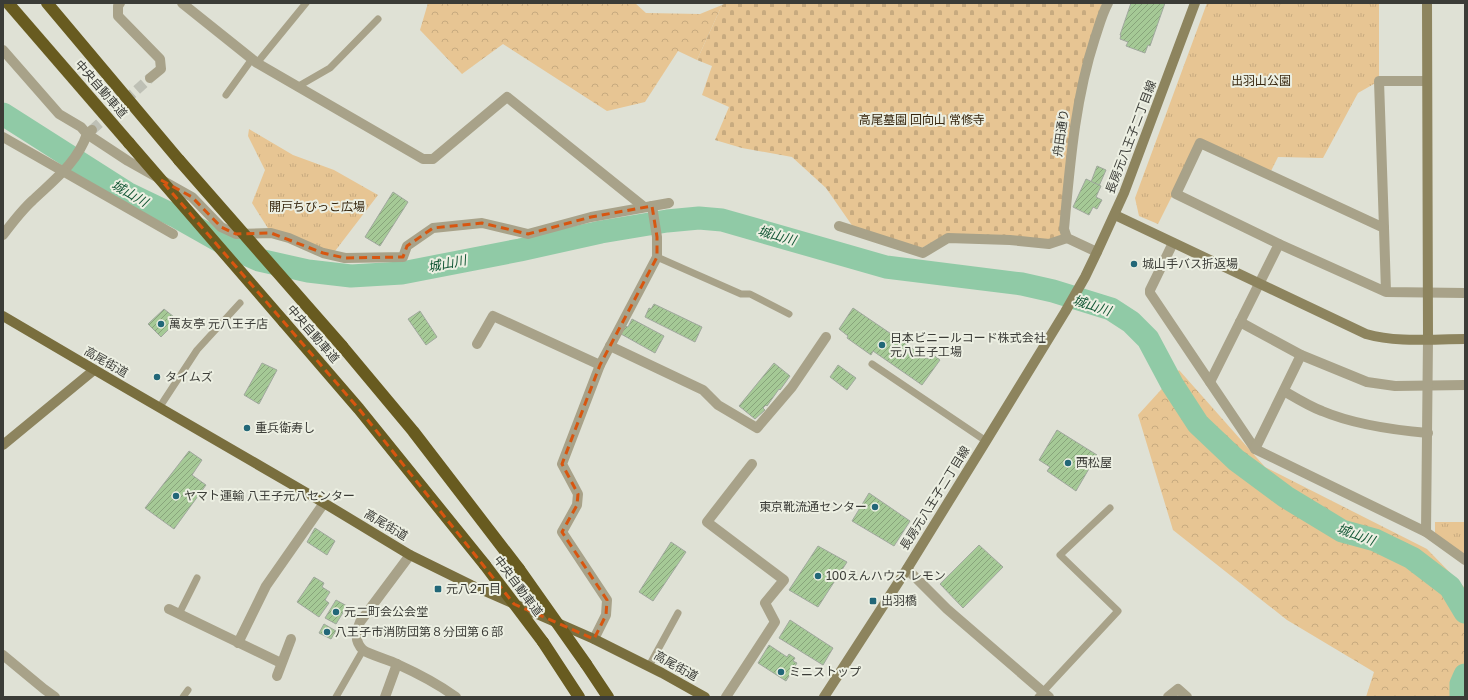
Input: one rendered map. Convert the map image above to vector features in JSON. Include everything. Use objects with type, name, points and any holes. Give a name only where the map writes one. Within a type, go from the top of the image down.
[{"type":"highway","name":"中央自動車道","points":[[8,3],[359,409],[485,564],[542,642],[579,697]]},
{"type":"highway","name":"中央自動車道","points":[[46,3],[179,160],[342,346],[413,431],[519,569],[608,697]]},
{"type":"main road","name":"高尾街道","points":[[3,316],[324,503],[410,555],[471,585],[594,639],[649,666],[705,697]]},
{"type":"street","points":[[120,3],[118,6],[118,16],[160,59],[161,69],[150,78]]},
{"type":"street","points":[[182,3],[254,61],[297,88],[423,160],[433,159],[507,97],[649,208],[657,237],[657,256],[600,365],[562,464],[578,494],[577,505],[562,532],[607,600],[606,615],[594,639]]},
{"type":"street","name":"舟田通り","points":[[1067,238],[1064,228],[1072,142],[1087,64],[1108,3]]},
{"type":"street","name":"長房元八王子二丁目線","points":[[824,697],[986,441],[1066,312],[1085,277],[1115,215],[1195,3]]},
{"type":"street","points":[[1426,532],[1428,433],[1427,3]]},
{"type":"street","points":[[3,50],[59,114],[81,127],[88,135],[128,161],[192,198],[221,227],[236,234],[271,233],[289,238],[323,253],[345,258],[403,257],[407,246],[433,228],[482,222],[528,234],[591,217],[649,208],[668,203]]},
{"type":"street","points":[[1386,292],[1379,81],[1427,81]]},
{"type":"street","points":[[3,235],[32,201],[64,172],[88,135]]},
{"type":"street","points":[[3,136],[173,234]]},
{"type":"street","points":[[1384,228],[1200,143],[1176,194],[1279,244],[1386,292],[1465,293]]},
{"type":"street","points":[[1115,215],[1366,334],[1378,338],[1395,339],[1465,339]]},
{"type":"street","points":[[839,226],[923,253],[948,238],[1010,240],[1049,244],[1067,238],[1097,252]]},
{"type":"street","points":[[1173,242],[1150,290],[1150,293],[1255,449],[1426,532],[1465,560]]},
{"type":"street","points":[[1210,382],[1279,244]]},
{"type":"street","points":[[477,344],[493,316],[600,365]]},
{"type":"street","points":[[1240,322],[1301,355],[1367,382],[1395,386],[1465,384]]},
{"type":"street","points":[[610,346],[703,390],[718,405],[757,428],[792,387],[826,337]]},
{"type":"street","points":[[1255,449],[1301,355]]},
{"type":"street","points":[[3,445],[94,370]]},
{"type":"street","points":[[1284,391],[1322,411],[1354,422],[1428,433]]},
{"type":"street","points":[[726,697],[775,622],[765,602],[784,580],[707,522],[752,464]]},
{"type":"street","points":[[238,643],[266,586],[324,503]]},
{"type":"street","points":[[410,555],[360,622],[356,632],[356,640],[363,650],[397,664],[443,688],[456,697]]},
{"type":"street","points":[[907,568],[947,609],[1043,695]]},
{"type":"street","points":[[169,609],[281,663]]},
{"type":"street","points":[[277,676],[290,639]]},
{"type":"street","points":[[3,655],[55,697]]},
{"type":"street","points":[[385,697],[397,664]]},
{"type":"street","points":[[1168,697],[1178,688],[1187,697]]},
{"type":"lane","points":[[226,95],[306,3]]},
{"type":"lane","points":[[297,88],[330,68],[378,19]]},
{"type":"lane","points":[[657,256],[741,294],[750,294],[789,314]]},
{"type":"lane","points":[[159,408],[196,350],[240,303]]},
{"type":"lane","points":[[872,364],[986,441]]},
{"type":"lane","points":[[1043,695],[1118,611],[1060,555],[1110,508]]},
{"type":"lane","points":[[179,614],[197,578]]},
{"type":"lane","points":[[649,666],[678,613]]},
{"type":"lane","points":[[336,697],[363,650]]},
{"type":"lane","points":[[183,697],[188,690]]},
{"type":"highlighted area","points":[[161,180],[192,197],[221,227],[236,234],[271,233],[323,253],[345,258],[403,257],[407,246],[433,228],[482,223],[528,234],[591,217],[652,206],[657,237],[657,257],[600,365],[562,464],[578,494],[577,505],[562,532],[607,600],[606,615],[594,639],[514,604],[359,409]]},
{"type":"green space","points":[[428,3],[635,3],[646,13],[700,14],[722,5],[697,60],[678,51],[645,102],[607,111],[503,44],[462,74],[420,30]]},
{"type":"green space","name":"高尾墓園 回向山 常修寺","points":[[726,3],[1108,3],[1087,64],[1064,228],[1059,240],[947,234],[920,249],[858,234],[826,188],[792,157],[742,148],[715,140],[729,107],[702,95],[712,66],[697,60],[722,5]]},
{"type":"green space","name":"出羽山公園","points":[[1207,3],[1379,3],[1379,81],[1358,93],[1323,158],[1278,157],[1269,175],[1200,143],[1176,194],[1171,198],[1158,224],[1139,216],[1135,198]]},
{"type":"green space","name":"開戸ちびっこ広場","points":[[249,129],[293,155],[334,170],[378,195],[332,255],[271,233],[252,203],[265,170],[248,136]]},
{"type":"green space","points":[[1179,370],[1265,467],[1427,549],[1465,588],[1465,697],[1366,697],[1374,672],[1287,620],[1173,530],[1138,415]]},
{"type":"green space","points":[[1435,522],[1465,522],[1465,560],[1435,538]]},
{"type":"building","points":[[1131,3],[1165,3],[1150,46],[1148,45],[1145,53],[1126,46],[1128,42],[1120,39]]},
{"type":"building","points":[[1097,166],[1106,170],[1099,186],[1091,182]]},
{"type":"building","points":[[1086,179],[1101,186],[1096,197],[1102,200],[1097,209],[1093,207],[1089,215],[1073,207]]},
{"type":"building","points":[[393,192],[408,202],[380,246],[365,237]]},
{"type":"building","points":[[654,304],[702,327],[695,342],[645,317],[649,308],[651,309]]},
{"type":"building","name":"日本ビニールコード株式会社 元八王子工場","points":[[853,308],[928,359],[932,354],[940,360],[922,385],[873,351],[871,355],[847,338],[848,336],[839,329]]},
{"type":"building","name":"萬友亭 元八王子店","points":[[164,309],[174,317],[172,320],[175,323],[161,337],[148,324]]},
{"type":"building","points":[[420,311],[437,337],[426,345],[408,319]]},
{"type":"building","points":[[632,319],[664,336],[655,353],[621,334],[625,326],[628,327]]},
{"type":"building","points":[[262,363],[277,370],[259,404],[244,395]]},
{"type":"building","points":[[774,363],[790,376],[767,406],[766,405],[763,408],[765,410],[755,419],[739,406]]},
{"type":"building","points":[[838,365],[856,378],[847,390],[830,377]]},
{"type":"building","name":"西松屋","points":[[1057,430],[1097,455],[1076,491],[1047,471],[1050,467],[1039,460]]},
{"type":"building","name":"ヤマト運輸 八王子元八センター","points":[[189,451],[202,460],[192,475],[206,485],[174,529],[145,508]]},
{"type":"building","name":"東京靴流通センター","points":[[869,493],[910,521],[894,546],[852,521]]},
{"type":"building","points":[[315,528],[335,541],[327,555],[307,542]]},
{"type":"building","points":[[671,542],[686,552],[653,601],[639,592]]},
{"type":"building","points":[[979,545],[1003,567],[963,608],[940,584]]},
{"type":"building","name":"100えんハウス レモン","points":[[818,546],[847,562],[818,607],[789,590]]},
{"type":"building","points":[[314,577],[324,583],[322,587],[330,592],[325,600],[329,603],[319,617],[297,602]]},
{"type":"building","name":"元二町会公会堂","points":[[336,600],[347,606],[336,624],[325,618]]},
{"type":"building","points":[[790,620],[833,648],[823,665],[779,638]]},
{"type":"building","name":"八王子市消防団第８分団第６部","points":[[324,624],[336,631],[331,639],[319,633]]},
{"type":"building","name":"ミニストップ","points":[[769,645],[787,657],[789,654],[795,658],[793,661],[797,663],[786,681],[758,663]]},
{"type":"waterway","name":"城山川","points":[[3,114],[127,193],[177,217],[232,248],[259,260],[308,271],[351,276],[402,273],[520,250],[601,232],[667,221],[699,218],[722,220],[886,267],[1022,284],[1053,291],[1111,309],[1131,322],[1148,339],[1172,384],[1198,424],[1236,460],[1286,497],[1342,531],[1375,540],[1412,558],[1450,587],[1465,612]]},
{"type":"waterway","name":"城山川","points":[[1461,697],[1461,684],[1465,675]]},
{"type":"tunnel","points":[[92,130],[150,78]]},
{"type":"place","name":"城山手バス折返場","points":[[1134,264]]},
{"type":"place","name":"萬友亭 元八王子店","points":[[161,324]]},
{"type":"place","name":"日本ビニールコード株式会社 元八王子工場","points":[[882,345]]},
{"type":"place","name":"タイムズ","points":[[157,377]]},
{"type":"place","name":"重兵衛寿し","points":[[247,428]]},
{"type":"place","name":"西松屋","points":[[1068,463]]},
{"type":"place","name":"ヤマト運輸 八王子元八センター","points":[[176,496]]},
{"type":"place","name":"東京靴流通センター","points":[[875,507]]},
{"type":"place","name":"100えんハウス レモン","points":[[818,576]]},
{"type":"place","name":"元八2丁目","points":[[438,589]]},
{"type":"place","name":"出羽橋","points":[[873,601]]},
{"type":"place","name":"元二町会公会堂","points":[[336,612]]},
{"type":"place","name":"八王子市消防団第８分団第６部","points":[[327,632]]},
{"type":"place","name":"ミニストップ","points":[[781,672]]}]
